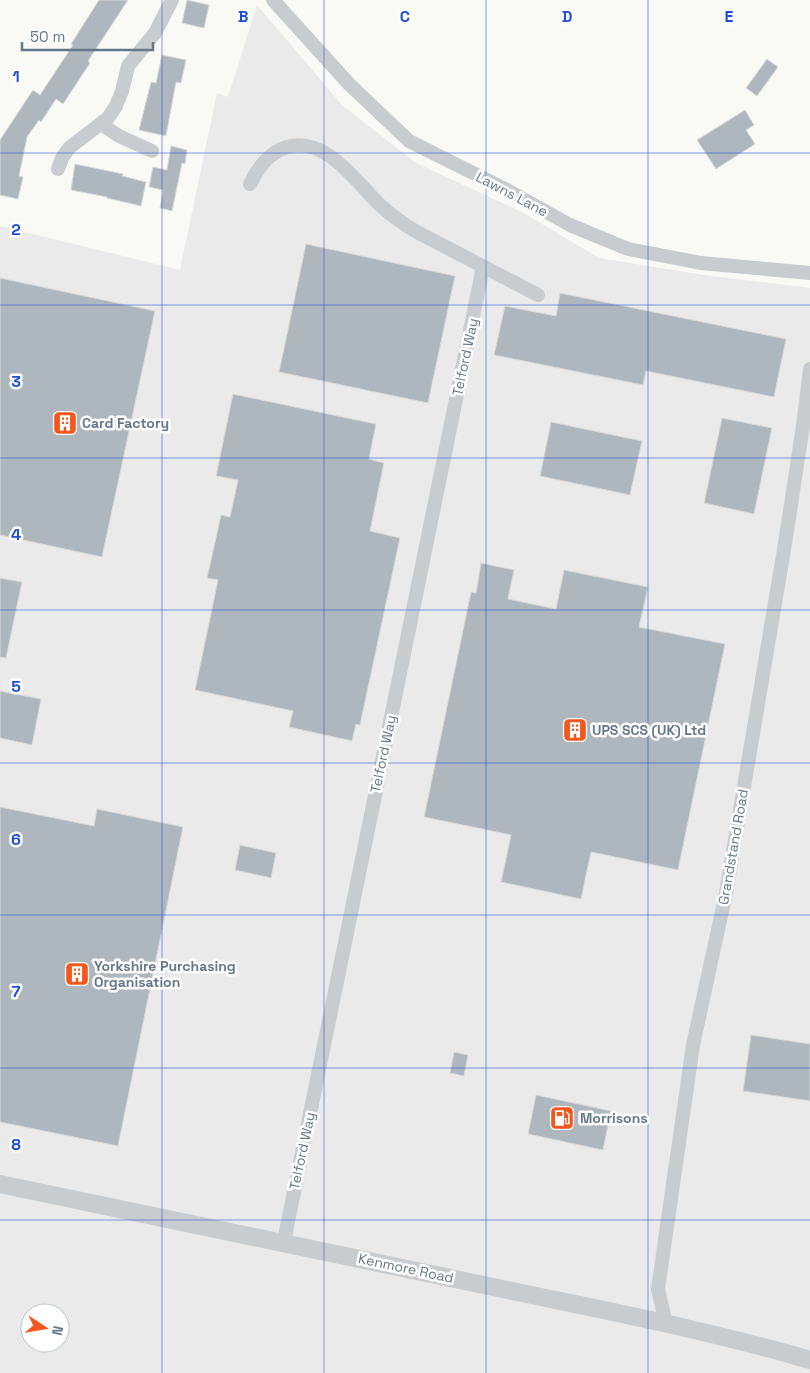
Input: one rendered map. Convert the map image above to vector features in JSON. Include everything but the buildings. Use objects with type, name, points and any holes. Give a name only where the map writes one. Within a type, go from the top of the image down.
[{"type":"street","points":[[58,170],[62,158],[69,148],[108,118],[116,106],[122,91],[128,66],[155,33],[172,0]]},
{"type":"street","name":"Lawns Lane","points":[[273,0],[349,84],[409,141],[507,190],[570,225],[637,251],[702,263],[810,273]]},
{"type":"street","points":[[101,124],[119,136],[152,151]]},
{"type":"street","points":[[250,184],[258,168],[268,157],[280,149],[294,145],[310,146],[324,152],[337,162],[398,221],[538,295]]},
{"type":"street","name":"Telford Way","points":[[284,1241],[484,266]]},
{"type":"street","name":"Grandstand Road","points":[[666,1324],[658,1289],[693,1045],[726,893],[784,550],[810,369]]},
{"type":"street","name":"Kenmore Road","points":[[0,1184],[284,1241],[666,1324],[773,1349],[810,1360]]},
{"type":"shaded area","points":[[257,5],[342,105],[416,163],[522,212],[599,258],[704,275],[810,288],[810,1373],[0,1373],[0,226],[180,270],[217,93],[228,97]]},
{"type":"place","name":"Card Factory","points":[[65,423]]},
{"type":"place","name":"UPS SCS (UK) Ltd","points":[[575,730]]},
{"type":"place","name":"Yorkshire Purchasing Organisation","points":[[77,974]]},
{"type":"place","name":"Morrisons","points":[[562,1118]]}]
